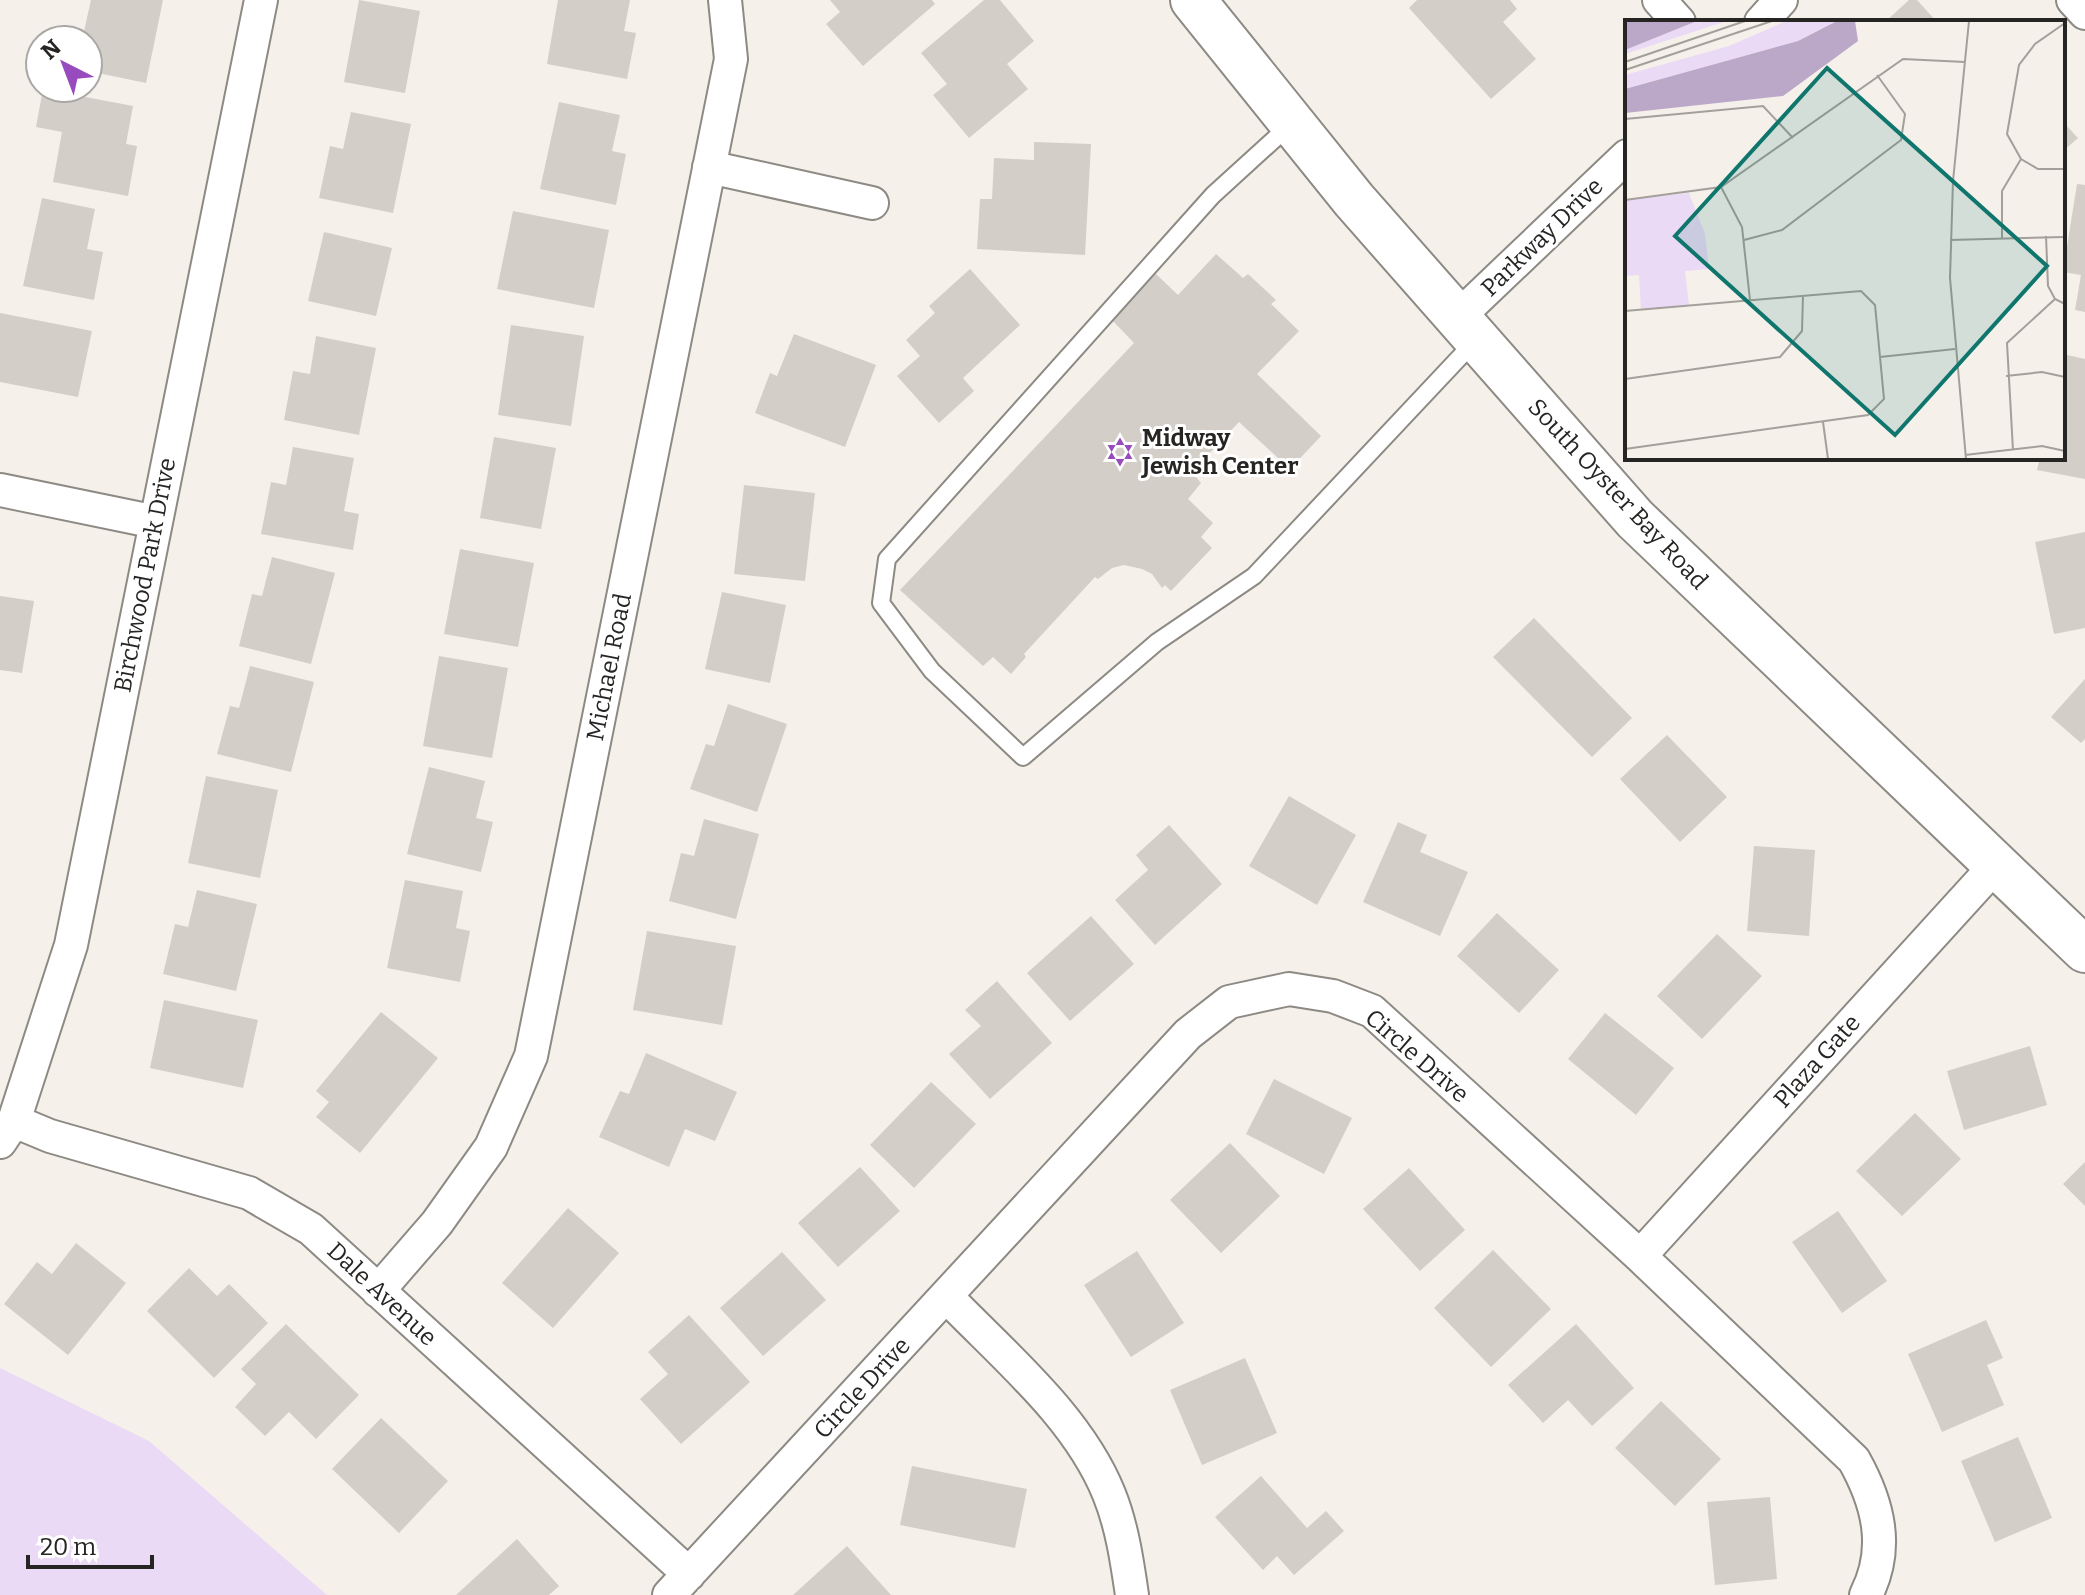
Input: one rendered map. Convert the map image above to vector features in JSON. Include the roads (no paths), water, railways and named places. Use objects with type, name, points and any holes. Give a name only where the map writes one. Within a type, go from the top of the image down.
[{"type":"main road","name":"South Oyster Bay Road","points":[[1193,0],[1292,123],[1467,329],[1635,519],[2085,950]]},
{"type":"street","name":"Birchwood Park Drive","points":[[7,1131],[71,945],[261,0]]},
{"type":"street","name":"Michael Road","points":[[378,1291],[437,1223],[491,1147],[531,1056],[731,59],[725,0]]},
{"type":"street","points":[[1659,0],[1677,20]]},
{"type":"street","points":[[1763,20],[1781,0]]},
{"type":"street","points":[[2073,0],[2085,13]]},
{"type":"street","name":"Parkway Drive","points":[[1467,329],[1625,158]]},
{"type":"street","points":[[709,167],[872,203]]},
{"type":"street","points":[[0,490],[156,522]]},
{"type":"street","name":"Plaza Gate","points":[[1640,1256],[1995,866]]},
{"type":"street","name":"Circle Drive","points":[[679,1584],[1188,1034],[1229,1002],[1289,989],[1333,996],[1372,1011],[1640,1256],[1854,1460],[1874,1496],[1880,1543],[1866,1595]]},
{"type":"street","name":"Dale Avenue","points":[[7,1131],[50,1136],[249,1193],[311,1229],[679,1584]]},
{"type":"street","points":[[947,1297],[1061,1414],[1109,1493],[1125,1548],[1132,1595]]},
{"type":"lane","points":[[1292,123],[1213,195],[887,559],[881,603],[932,671],[1023,757],[1157,642],[1254,576],[1467,329]]},
{"type":"place","name":"Midway Jewish Center","points":[[1120,452]]}]
